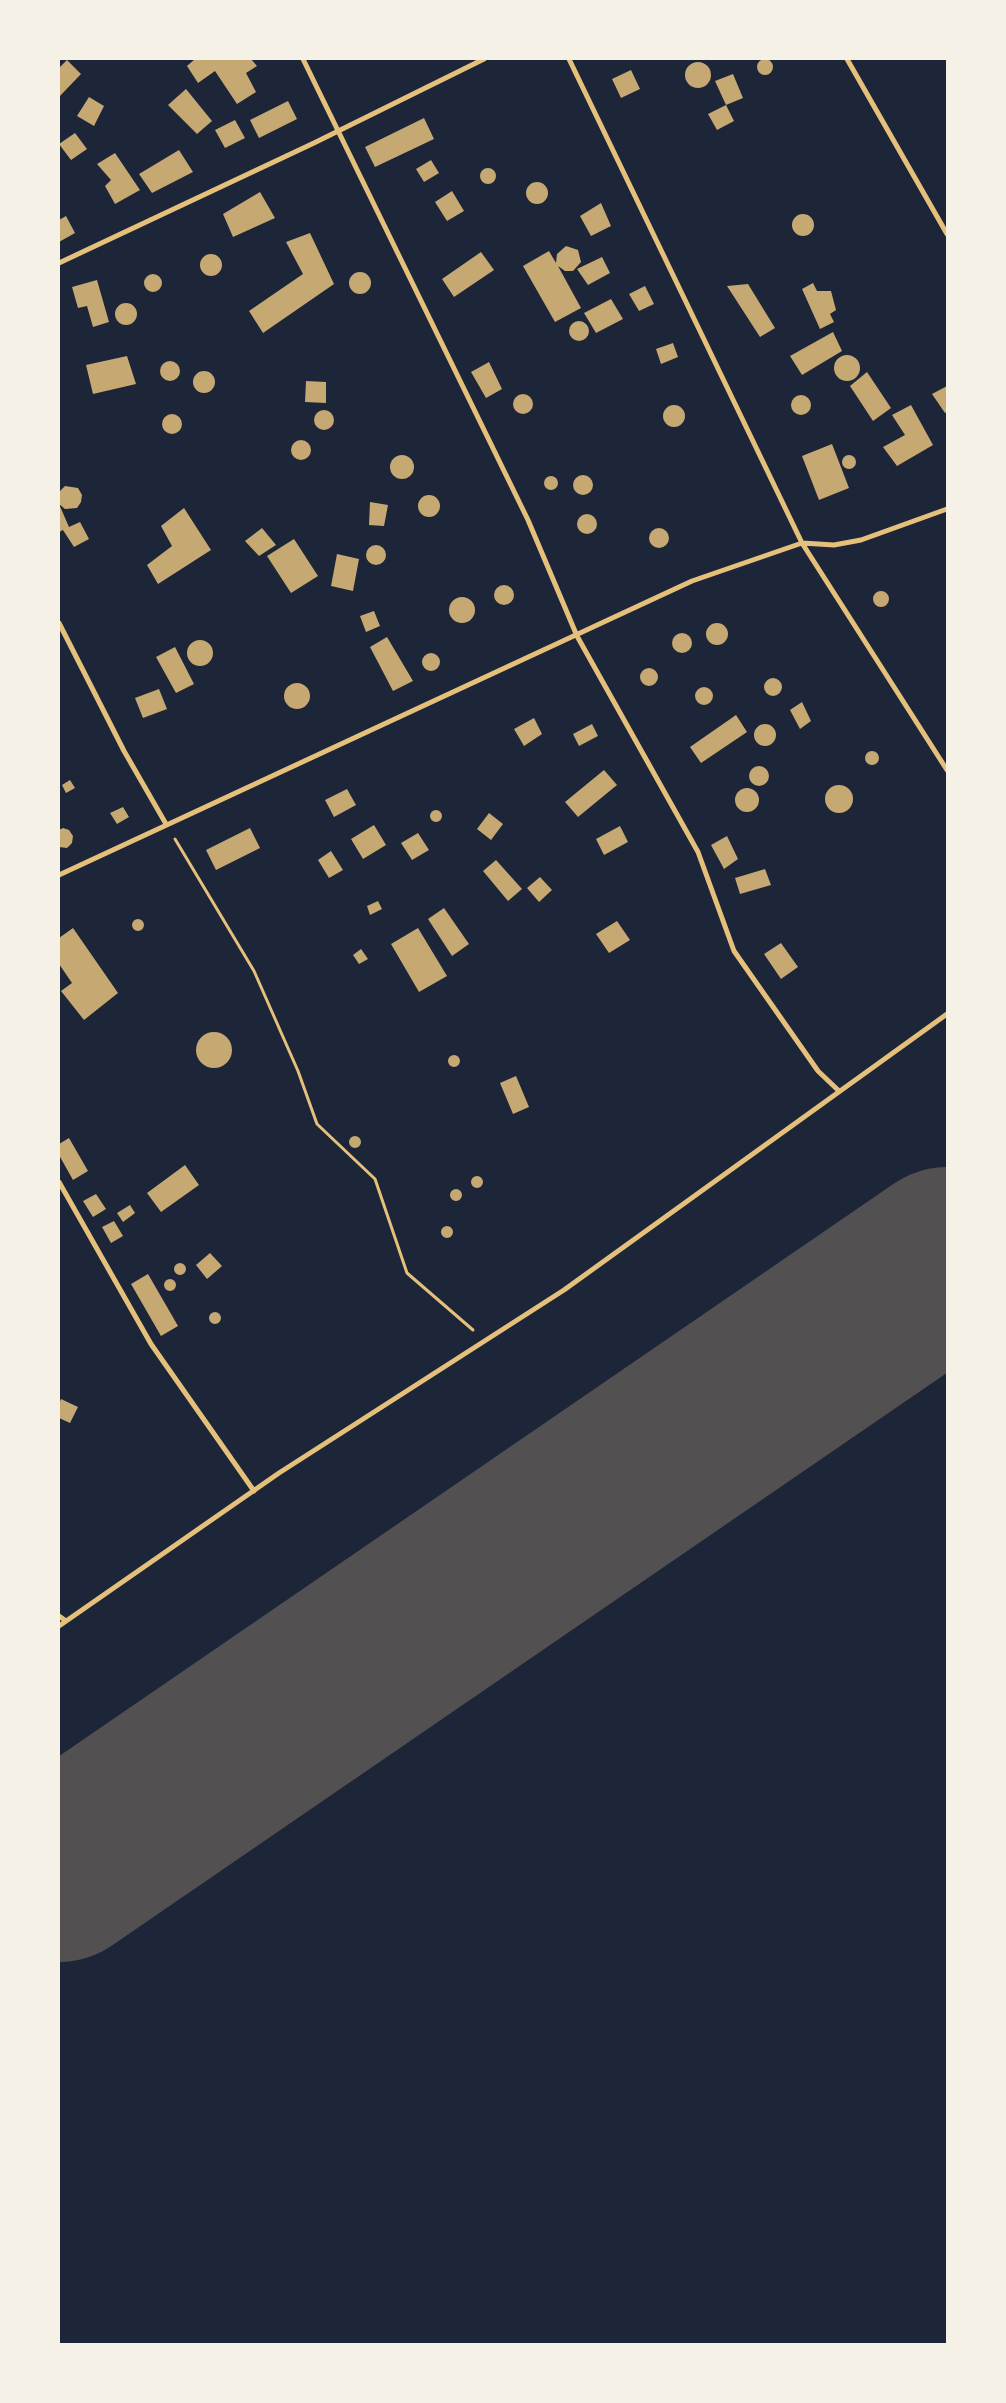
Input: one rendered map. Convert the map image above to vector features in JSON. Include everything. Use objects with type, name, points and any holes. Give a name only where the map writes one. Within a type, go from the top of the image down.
[{"type":"street","points":[[303,59],[340,130],[528,520],[576,636],[698,852],[734,951],[818,1071],[839,1091]]},
{"type":"street","points":[[59,263],[340,130],[484,59]]},
{"type":"street","points":[[569,59],[802,543],[947,770]]},
{"type":"street","points":[[847,59],[947,234]]},
{"type":"street","points":[[59,874],[692,581],[802,543],[834,545],[861,540],[947,510]]},
{"type":"street","points":[[59,623],[124,751],[166,824]]},
{"type":"street","points":[[59,1626],[254,1491],[564,1290],[947,1014]]},
{"type":"street","points":[[59,1182],[151,1344],[254,1491]]},
{"type":"street","points":[[59,1616],[66,1621]]},
{"type":"path","points":[[166,824],[254,971],[298,1071],[317,1124],[375,1179],[407,1273],[485,1340]]},
{"type":"shaded area","points":[[59,59],[947,59],[947,2344],[59,2344]]},
{"type":"building","points":[[195,59],[251,59],[257,66],[246,73],[256,92],[237,104],[215,71],[198,83],[187,66]]},
{"type":"building","points":[[765,59],[771,61],[773,67],[771,73],[765,75],[759,73],[757,67],[759,61]]},
{"type":"building","points":[[67,60],[81,74],[59,97],[59,68]]},
{"type":"building","points":[[698,62],[707,66],[711,75],[707,84],[698,88],[689,84],[685,75],[689,66]]},
{"type":"building","points":[[631,70],[640,89],[621,98],[612,79]]},
{"type":"building","points":[[733,74],[743,98],[726,105],[715,81]]},
{"type":"building","points":[[186,89],[212,121],[197,134],[168,105]]},
{"type":"building","points":[[89,97],[104,106],[94,126],[77,116]]},
{"type":"building","points":[[288,101],[297,119],[259,138],[250,120]]},
{"type":"building","points":[[726,105],[734,121],[717,130],[708,114]]},
{"type":"building","points":[[424,118],[434,139],[375,167],[365,147]]},
{"type":"building","points":[[235,120],[245,138],[225,148],[215,130]]},
{"type":"building","points":[[75,133],[87,149],[71,160],[59,144]]},
{"type":"building","points":[[179,150],[193,172],[152,193],[139,174]]},
{"type":"building","points":[[115,153],[140,190],[115,204],[105,186],[111,180],[97,164]]},
{"type":"building","points":[[431,160],[439,173],[424,182],[416,169]]},
{"type":"building","points":[[485,168],[491,168],[496,173],[494,182],[485,184],[480,179],[480,173]]},
{"type":"building","points":[[533,182],[541,182],[548,189],[548,197],[541,204],[533,204],[526,197],[526,189]]},
{"type":"building","points":[[452,191],[464,211],[447,221],[435,202]]},
{"type":"building","points":[[260,192],[275,218],[233,237],[223,214]]},
{"type":"building","points":[[601,203],[611,226],[591,236],[580,216]]},
{"type":"building","points":[[803,214],[811,217],[814,225],[811,233],[803,236],[795,233],[792,225],[795,217]]},
{"type":"building","points":[[66,216],[75,233],[59,242],[59,220]]},
{"type":"building","points":[[310,233],[334,284],[263,333],[249,311],[303,274],[286,242]]},
{"type":"building","points":[[566,246],[578,250],[581,262],[573,271],[565,271],[558,266],[581,308],[555,322],[523,266],[549,251],[556,263],[557,254]]},
{"type":"building","points":[[481,252],[494,270],[454,297],[442,279]]},
{"type":"building","points":[[211,254],[219,257],[222,265],[219,273],[211,276],[203,273],[200,265],[203,257]]},
{"type":"building","points":[[602,257],[610,273],[588,285],[577,269]]},
{"type":"building","points":[[360,272],[368,275],[371,283],[368,291],[360,294],[352,291],[349,283],[352,275]]},
{"type":"building","points":[[149,274],[157,274],[162,279],[160,290],[149,292],[144,287],[144,279]]},
{"type":"building","points":[[97,280],[109,322],[93,327],[87,306],[78,308],[72,287]]},
{"type":"building","points":[[813,283],[817,291],[831,291],[836,310],[830,314],[834,322],[820,329],[802,289]]},
{"type":"building","points":[[748,284],[775,328],[760,337],[727,286]]},
{"type":"building","points":[[645,286],[654,304],[639,311],[629,294]]},
{"type":"building","points":[[611,299],[623,319],[596,333],[584,313]]},
{"type":"building","points":[[126,303],[134,306],[137,314],[134,322],[126,325],[118,322],[115,314],[118,306]]},
{"type":"building","points":[[579,321],[586,324],[589,331],[586,338],[579,341],[572,338],[569,331],[572,324]]},
{"type":"building","points":[[833,332],[842,351],[802,375],[790,356]]},
{"type":"building","points":[[673,343],[678,357],[661,364],[656,349]]},
{"type":"building","points":[[847,355],[856,359],[860,368],[856,377],[847,381],[838,377],[834,368],[838,359]]},
{"type":"building","points":[[127,356],[136,384],[93,394],[86,365]]},
{"type":"building","points":[[170,361],[177,364],[180,371],[177,378],[170,381],[163,378],[160,371],[163,364]]},
{"type":"building","points":[[489,362],[502,389],[486,398],[471,372]]},
{"type":"building","points":[[204,371],[212,374],[215,382],[212,390],[204,393],[196,390],[193,382],[196,374]]},
{"type":"building","points":[[867,372],[891,408],[873,421],[850,386]]},
{"type":"building","points":[[306,381],[326,382],[326,403],[305,402]]},
{"type":"building","points":[[947,386],[947,412],[945,413],[932,394]]},
{"type":"building","points":[[519,394],[527,394],[533,400],[533,408],[527,414],[519,414],[513,408],[513,400]]},
{"type":"building","points":[[801,395],[808,398],[811,405],[808,412],[801,415],[794,412],[791,405],[794,398]]},
{"type":"building","points":[[670,405],[678,405],[685,412],[685,420],[678,427],[670,427],[663,420],[663,412]]},
{"type":"building","points":[[911,405],[933,445],[897,466],[883,447],[905,435],[892,415]]},
{"type":"building","points":[[324,410],[331,413],[334,420],[331,427],[324,430],[317,427],[314,420],[317,413]]},
{"type":"building","points":[[168,414],[176,414],[182,420],[182,428],[176,434],[168,434],[162,428],[162,420]]},
{"type":"building","points":[[297,440],[305,440],[311,446],[311,454],[305,460],[297,460],[291,454],[291,446]]},
{"type":"building","points":[[832,444],[849,488],[819,500],[802,456]]},
{"type":"building","points":[[402,455],[411,458],[414,467],[411,476],[402,479],[393,476],[390,467],[393,458]]},
{"type":"building","points":[[846,455],[852,455],[856,462],[852,469],[846,469],[842,465],[842,459]]},
{"type":"building","points":[[583,475],[590,478],[593,485],[590,492],[583,495],[576,492],[573,485],[576,478]]},
{"type":"building","points":[[548,476],[554,476],[558,483],[554,490],[548,490],[544,486],[544,480]]},
{"type":"building","points":[[65,486],[78,488],[82,495],[81,502],[77,508],[65,509],[59,504],[59,492]]},
{"type":"building","points":[[429,495],[437,498],[440,506],[437,514],[429,517],[421,514],[418,506],[421,498]]},
{"type":"building","points":[[370,502],[388,505],[384,526],[369,525]]},
{"type":"building","points":[[59,504],[69,527],[80,522],[89,539],[74,547],[63,530],[59,532]]},
{"type":"building","points":[[184,508],[211,550],[158,584],[147,565],[172,546],[161,526]]},
{"type":"building","points":[[587,514],[594,517],[597,524],[594,531],[587,534],[580,531],[577,524],[580,517]]},
{"type":"building","points":[[262,528],[276,545],[259,556],[245,541]]},
{"type":"building","points":[[659,528],[666,531],[669,538],[666,545],[659,548],[652,545],[649,538],[652,531]]},
{"type":"building","points":[[294,539],[318,576],[291,593],[267,556]]},
{"type":"building","points":[[376,545],[383,548],[386,555],[383,562],[376,565],[369,562],[366,555],[369,548]]},
{"type":"building","points":[[337,554],[359,559],[353,591],[331,586]]},
{"type":"building","points":[[504,585],[511,588],[514,595],[511,602],[504,605],[497,602],[494,595],[497,588]]},
{"type":"building","points":[[878,591],[884,591],[889,596],[887,605],[878,607],[873,602],[873,596]]},
{"type":"building","points":[[462,597],[471,601],[475,610],[471,619],[462,623],[453,619],[449,610],[453,601]]},
{"type":"building","points":[[374,611],[380,626],[366,632],[360,616]]},
{"type":"building","points":[[717,623],[725,626],[728,634],[725,642],[717,645],[709,642],[706,634],[709,626]]},
{"type":"building","points":[[682,633],[689,636],[692,643],[689,650],[682,653],[675,650],[672,643],[675,636]]},
{"type":"building","points":[[387,637],[413,681],[393,691],[370,647]]},
{"type":"building","points":[[200,640],[209,644],[213,653],[209,662],[200,666],[191,662],[187,653],[191,644]]},
{"type":"building","points":[[175,647],[194,684],[176,693],[156,657]]},
{"type":"building","points":[[427,653],[435,653],[440,658],[438,669],[427,671],[422,666],[422,658]]},
{"type":"building","points":[[645,668],[653,668],[658,673],[656,684],[645,686],[640,681],[640,673]]},
{"type":"building","points":[[773,678],[779,681],[782,687],[779,693],[773,696],[767,693],[764,687],[767,681]]},
{"type":"building","points":[[297,683],[307,686],[310,696],[307,706],[297,709],[287,706],[284,696],[287,686]]},
{"type":"building","points":[[704,687],[710,690],[713,696],[710,702],[704,705],[698,702],[695,696],[698,690]]},
{"type":"building","points":[[159,689],[167,709],[143,718],[135,698]]},
{"type":"building","points":[[802,702],[811,721],[800,729],[790,710]]},
{"type":"building","points":[[736,715],[747,732],[701,763],[690,747]]},
{"type":"building","points":[[534,718],[542,734],[524,746],[514,729]]},
{"type":"building","points":[[592,724],[598,736],[579,746],[573,734]]},
{"type":"building","points":[[765,724],[773,727],[776,735],[773,743],[765,746],[757,743],[754,735],[757,727]]},
{"type":"building","points":[[869,751],[875,751],[879,758],[875,765],[869,765],[865,761],[865,755]]},
{"type":"building","points":[[759,766],[766,769],[769,776],[766,783],[759,786],[752,783],[749,776],[752,769]]},
{"type":"building","points":[[604,770],[617,785],[578,817],[565,802]]},
{"type":"building","points":[[70,780],[75,788],[66,793],[62,785]]},
{"type":"building","points":[[839,785],[849,789],[853,799],[849,809],[839,813],[829,809],[825,799],[829,789]]},
{"type":"building","points":[[747,788],[756,791],[759,800],[756,809],[747,812],[738,809],[735,800],[738,791]]},
{"type":"building","points":[[347,789],[356,805],[334,817],[325,800]]},
{"type":"building","points":[[123,807],[129,817],[117,824],[110,813]]},
{"type":"building","points":[[438,810],[441,811],[441,821],[434,822],[431,821],[430,814],[431,811]]},
{"type":"building","points":[[489,813],[503,824],[491,840],[477,829]]},
{"type":"building","points":[[374,825],[386,845],[363,859],[351,839]]},
{"type":"building","points":[[620,826],[628,842],[604,855],[596,839]]},
{"type":"building","points":[[63,828],[69,830],[73,836],[72,843],[67,848],[59,847],[59,830]]},
{"type":"building","points":[[250,828],[260,848],[216,870],[206,850]]},
{"type":"building","points":[[418,833],[429,850],[412,860],[401,843]]},
{"type":"building","points":[[727,836],[738,859],[724,869],[711,845]]},
{"type":"building","points":[[331,851],[343,870],[329,878],[318,860]]},
{"type":"building","points":[[496,860],[522,889],[508,901],[483,871]]},
{"type":"building","points":[[765,869],[771,885],[740,894],[735,878]]},
{"type":"building","points":[[540,877],[552,890],[539,902],[527,888]]},
{"type":"building","points":[[378,901],[382,909],[370,915],[367,906]]},
{"type":"building","points":[[444,908],[469,944],[452,956],[428,919]]},
{"type":"building","points":[[140,919],[143,920],[143,930],[136,931],[133,930],[132,923],[133,920]]},
{"type":"building","points":[[617,921],[630,940],[609,953],[596,934]]},
{"type":"building","points":[[73,928],[118,993],[84,1020],[61,991],[72,983],[59,964],[59,938]]},
{"type":"building","points":[[418,928],[447,976],[419,992],[391,944]]},
{"type":"building","points":[[781,943],[798,967],[781,979],[764,954]]},
{"type":"building","points":[[361,949],[368,959],[359,964],[353,955]]},
{"type":"building","points":[[214,1032],[221,1033],[227,1037],[231,1043],[231,1057],[227,1063],[221,1067],[214,1068],[207,1067],[201,1063],[197,1057],[196,1050],[197,1043],[201,1037],[207,1033]]},
{"type":"building","points":[[456,1055],[459,1056],[459,1066],[452,1067],[449,1066],[448,1059],[449,1056]]},
{"type":"building","points":[[516,1076],[529,1107],[513,1114],[500,1083]]},
{"type":"building","points":[[357,1136],[360,1137],[360,1147],[353,1148],[350,1147],[349,1140],[350,1137]]},
{"type":"building","points":[[69,1138],[88,1171],[73,1180],[59,1155],[59,1144]]},
{"type":"building","points":[[185,1165],[199,1185],[161,1212],[147,1193]]},
{"type":"building","points":[[479,1176],[482,1177],[482,1187],[475,1188],[472,1187],[471,1180],[472,1177]]},
{"type":"building","points":[[454,1189],[458,1189],[462,1195],[458,1201],[454,1201],[450,1197],[450,1193]]},
{"type":"building","points":[[96,1194],[106,1209],[93,1217],[83,1201]]},
{"type":"building","points":[[130,1205],[135,1213],[123,1222],[117,1213]]},
{"type":"building","points":[[114,1221],[123,1236],[111,1243],[102,1227]]},
{"type":"building","points":[[449,1226],[452,1227],[452,1237],[445,1238],[442,1237],[441,1230],[442,1227]]},
{"type":"building","points":[[210,1253],[222,1266],[207,1279],[196,1265]]},
{"type":"building","points":[[182,1263],[185,1264],[185,1274],[178,1275],[175,1274],[174,1267],[175,1264]]},
{"type":"building","points":[[148,1274],[178,1326],[161,1336],[131,1284]]},
{"type":"building","points":[[172,1279],[175,1280],[175,1290],[168,1291],[165,1290],[164,1283],[165,1280]]},
{"type":"building","points":[[213,1312],[217,1312],[221,1318],[217,1324],[213,1324],[209,1320],[209,1316]]},
{"type":"building","points":[[61,1399],[78,1407],[70,1423],[59,1418]]},
{"type":"runway","points":[[59,1869],[947,1260]]}]
